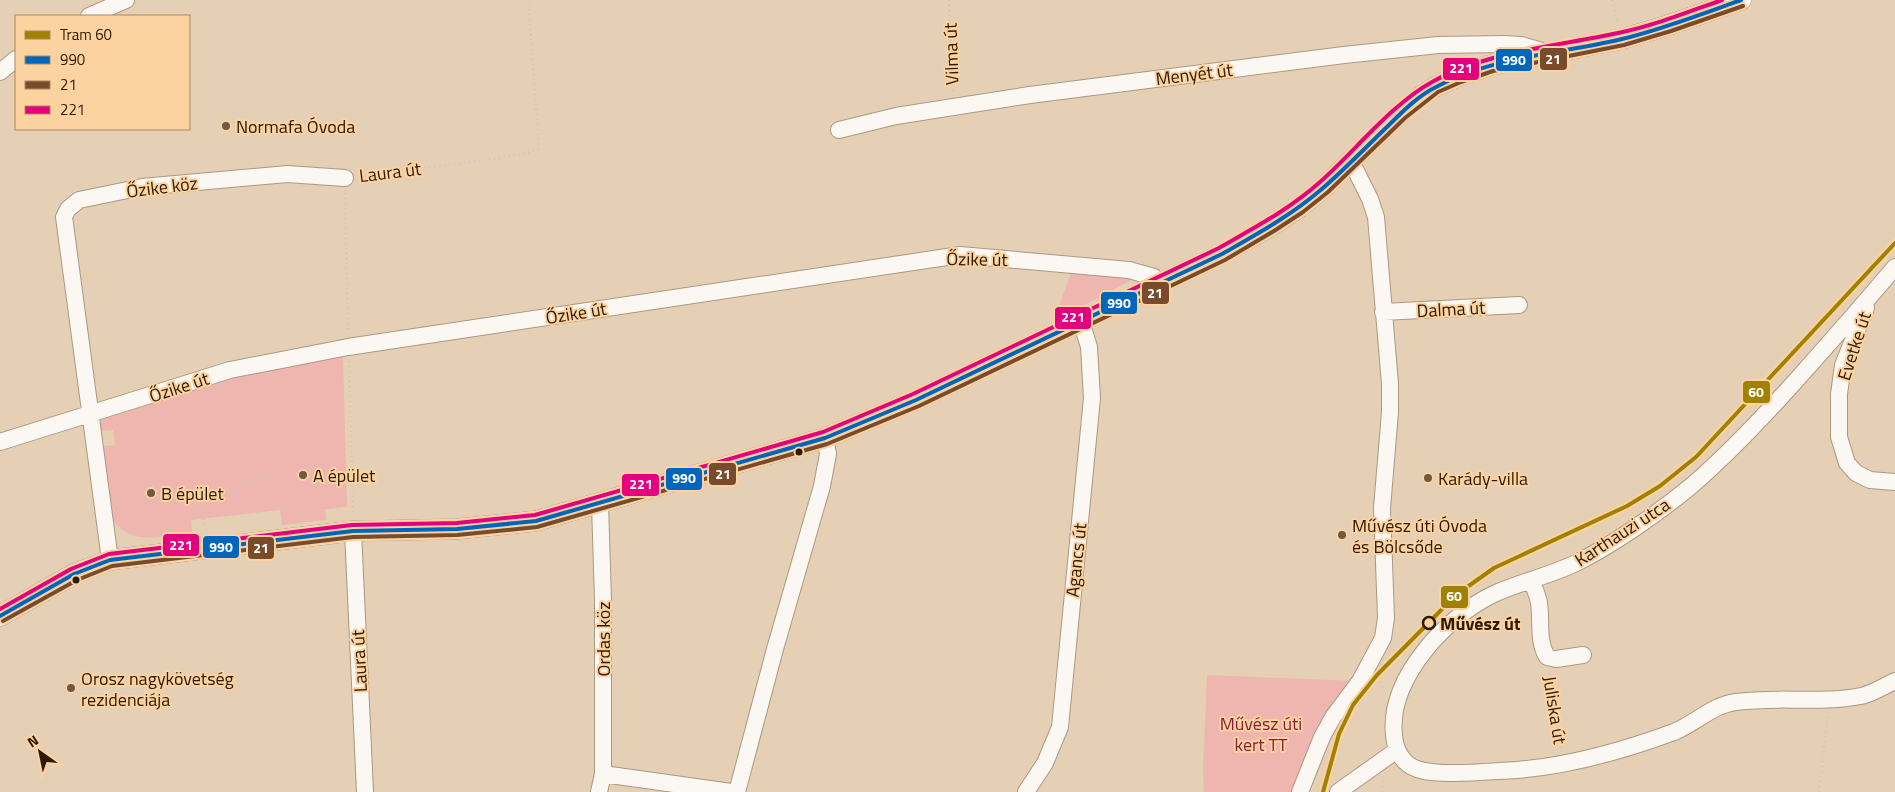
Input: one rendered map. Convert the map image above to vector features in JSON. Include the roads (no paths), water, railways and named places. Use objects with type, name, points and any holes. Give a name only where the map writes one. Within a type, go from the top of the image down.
[{"type":"street","points":[[91,15],[126,0]]},
{"type":"street","points":[[0,616],[74,574],[110,560],[353,526],[457,529],[536,521],[825,438],[916,400],[1222,254],[1272,226],[1300,207],[1401,113],[1435,87],[1491,65],[1622,39],[1741,0]]},
{"type":"street","name":"Menyét út","points":[[839,130],[896,116],[1030,95],[1295,61],[1438,45],[1521,45],[1551,53]]},
{"type":"street","points":[[0,72],[15,60]]},
{"type":"street","points":[[1300,792],[1322,737],[1333,717],[1360,681],[1383,638],[1386,618],[1382,508],[1390,412],[1390,384],[1376,217],[1370,199],[1350,161]]},
{"type":"street","name":"Őzike köz","points":[[110,560],[64,217],[72,205],[79,200],[142,187],[287,174],[345,178]]},
{"type":"street","name":"Őzike út","points":[[0,442],[230,370],[348,347],[960,255],[1129,270],[1154,277],[1158,284]]},
{"type":"street","name":"Karthauzi utca","points":[[1398,750],[1394,739],[1393,723],[1398,698],[1414,666],[1441,632],[1475,604],[1590,555],[1652,515],[1687,489],[1719,462],[1743,437],[1895,267]]},
{"type":"street","name":"Evetke út","points":[[1870,297],[1844,365],[1840,394],[1839,437],[1847,463],[1856,473],[1870,480],[1893,482]]},
{"type":"street","name":"Dalma út","points":[[1383,312],[1519,305]]},
{"type":"street","name":"Agancs út","points":[[1026,792],[1045,763],[1060,727],[1092,398],[1089,347],[1081,321]]},
{"type":"street","points":[[736,792],[822,486],[828,454],[825,438]]},
{"type":"street","name":"Ordas köz","points":[[599,792],[604,774],[603,600],[600,504]]},
{"type":"street","name":"Laura út","points":[[353,526],[365,792]]},
{"type":"street","name":"Juliska út","points":[[1532,581],[1539,602],[1539,629],[1543,650],[1547,657],[1556,659],[1583,655]]},
{"type":"street","points":[[1338,792],[1398,750],[1404,761],[1415,768],[1431,772],[1532,769],[1630,747],[1678,730],[1717,706],[1735,702],[1829,700],[1864,696],[1895,681]]},
{"type":"street","points":[[604,774],[731,792]]},
{"type":"tram line","name":"60","points":[[1323,792],[1339,734],[1353,705],[1377,675],[1456,595],[1494,568],[1627,506],[1660,486],[1696,457],[1895,243]]},
{"type":"place","name":"Normafa Óvoda","points":[[226,126]]},
{"type":"place","name":"A épület","points":[[303,475]]},
{"type":"place","name":"Karády-villa","points":[[1428,478]]},
{"type":"place","name":"B épület","points":[[151,493]]},
{"type":"place","name":"Művész úti Óvoda és Bölcsőde","points":[[1342,535]]},
{"type":"place","name":"Művész út","points":[[1429,623]]},
{"type":"place","name":"Orosz nagykövetség rezidenciája","points":[[71,688]]},
{"type":"park label","name":"Művész úti kert TT","points":[[1261,733]]}]
